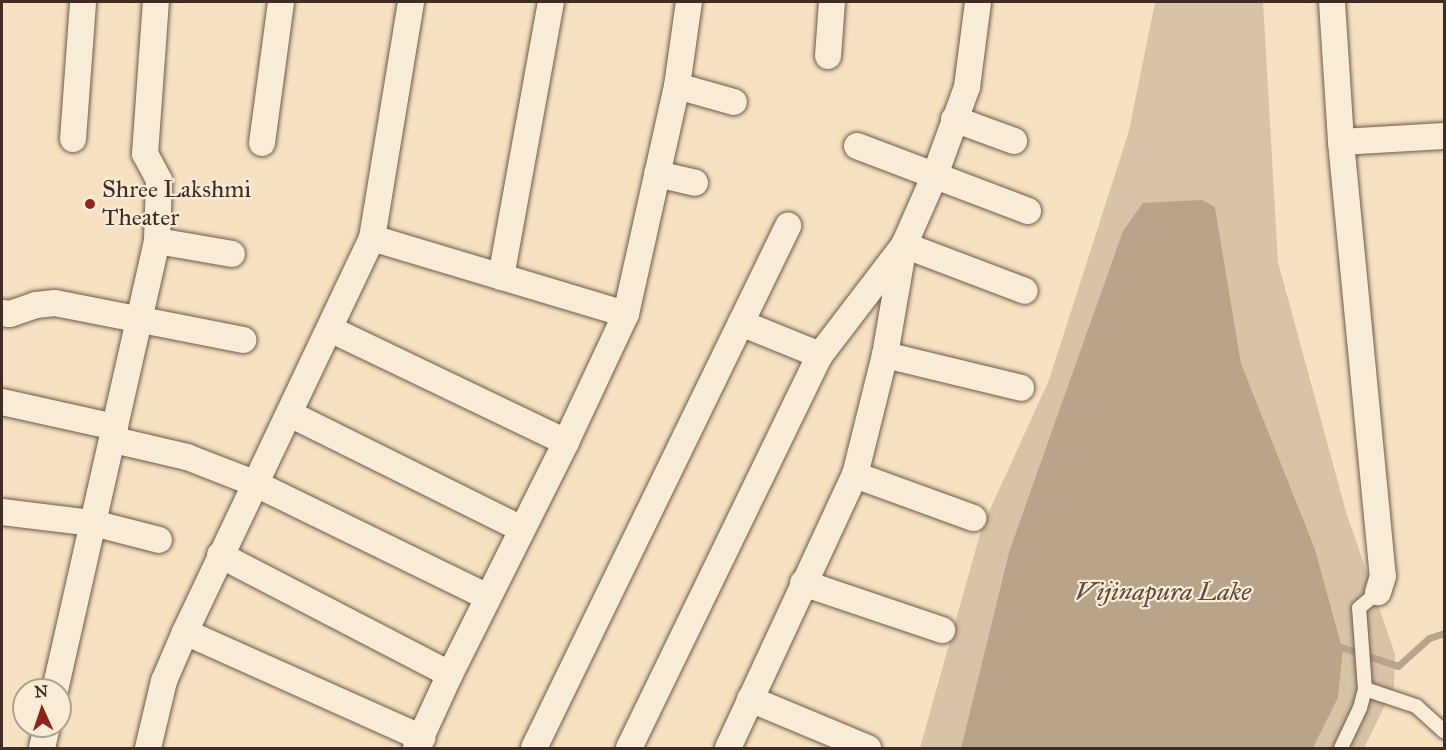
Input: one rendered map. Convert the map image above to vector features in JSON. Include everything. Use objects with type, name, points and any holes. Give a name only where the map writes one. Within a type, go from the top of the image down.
[{"type":"street","points":[[74,139],[83,2]]},
{"type":"street","points":[[58,678],[157,241],[159,180],[145,154],[156,2]]},
{"type":"street","points":[[262,144],[281,2]]},
{"type":"street","points":[[148,748],[164,681],[185,632],[372,238],[411,2]]},
{"type":"street","points":[[501,277],[551,2]]},
{"type":"street","points":[[185,632],[419,743],[450,674],[566,442],[626,314],[677,86],[689,2]]},
{"type":"street","points":[[828,56],[832,2]]},
{"type":"street","points":[[629,748],[820,355],[904,245],[935,175],[967,87],[978,2]]},
{"type":"street","points":[[1332,2],[1341,142],[1383,576],[1378,592]]},
{"type":"street","points":[[677,86],[734,102]]},
{"type":"street","points":[[954,118],[1014,141]]},
{"type":"street","points":[[1341,142],[1444,136]]},
{"type":"street","points":[[857,146],[1028,210]]},
{"type":"street","points":[[657,174],[696,183]]},
{"type":"street","points":[[534,748],[788,226]]},
{"type":"street","points":[[372,238],[626,314]]},
{"type":"street","points":[[157,241],[232,254]]},
{"type":"street","points":[[904,245],[1026,291]]},
{"type":"street","points":[[728,748],[855,475],[885,355],[904,245]]},
{"type":"street","points":[[2,313],[10,314],[36,305],[55,303],[243,340]]},
{"type":"street","points":[[741,323],[820,355]]},
{"type":"street","points":[[330,329],[566,442]]},
{"type":"street","points":[[885,355],[1021,388]]},
{"type":"street","points":[[2,402],[187,457],[254,483],[488,597]]},
{"type":"street","points":[[290,414],[522,529]]},
{"type":"street","points":[[855,475],[973,518]]},
{"type":"street","points":[[2,512],[93,523],[159,540]]},
{"type":"street","points":[[220,555],[450,674]]},
{"type":"street","points":[[803,583],[942,630]]},
{"type":"street","points":[[750,699],[868,748]]},
{"type":"lane","points":[[1341,748],[1360,708],[1365,689],[1359,608],[1378,592]]},
{"type":"lane","points":[[1365,689],[1416,706],[1444,731]]},
{"type":"shaded area","points":[[1155,2],[1263,2],[1278,262],[1346,512],[1395,654],[1394,687],[1364,748],[1313,748],[1338,698],[1343,651],[1315,549],[1241,363],[1215,207],[1009,552],[961,748],[920,748],[982,527],[1049,380],[1129,131]]},
{"type":"water","name":"Vijinapura Lake","points":[[1202,200],[1215,207],[1241,363],[1315,549],[1343,651],[1338,698],[1313,748],[961,748],[1009,552],[1123,231],[1143,203]]},
{"type":"waterway","points":[[1335,645],[1398,666],[1429,638],[1444,633]]},
{"type":"place","name":"Shree Lakshmi Theater","points":[[90,204]]}]
